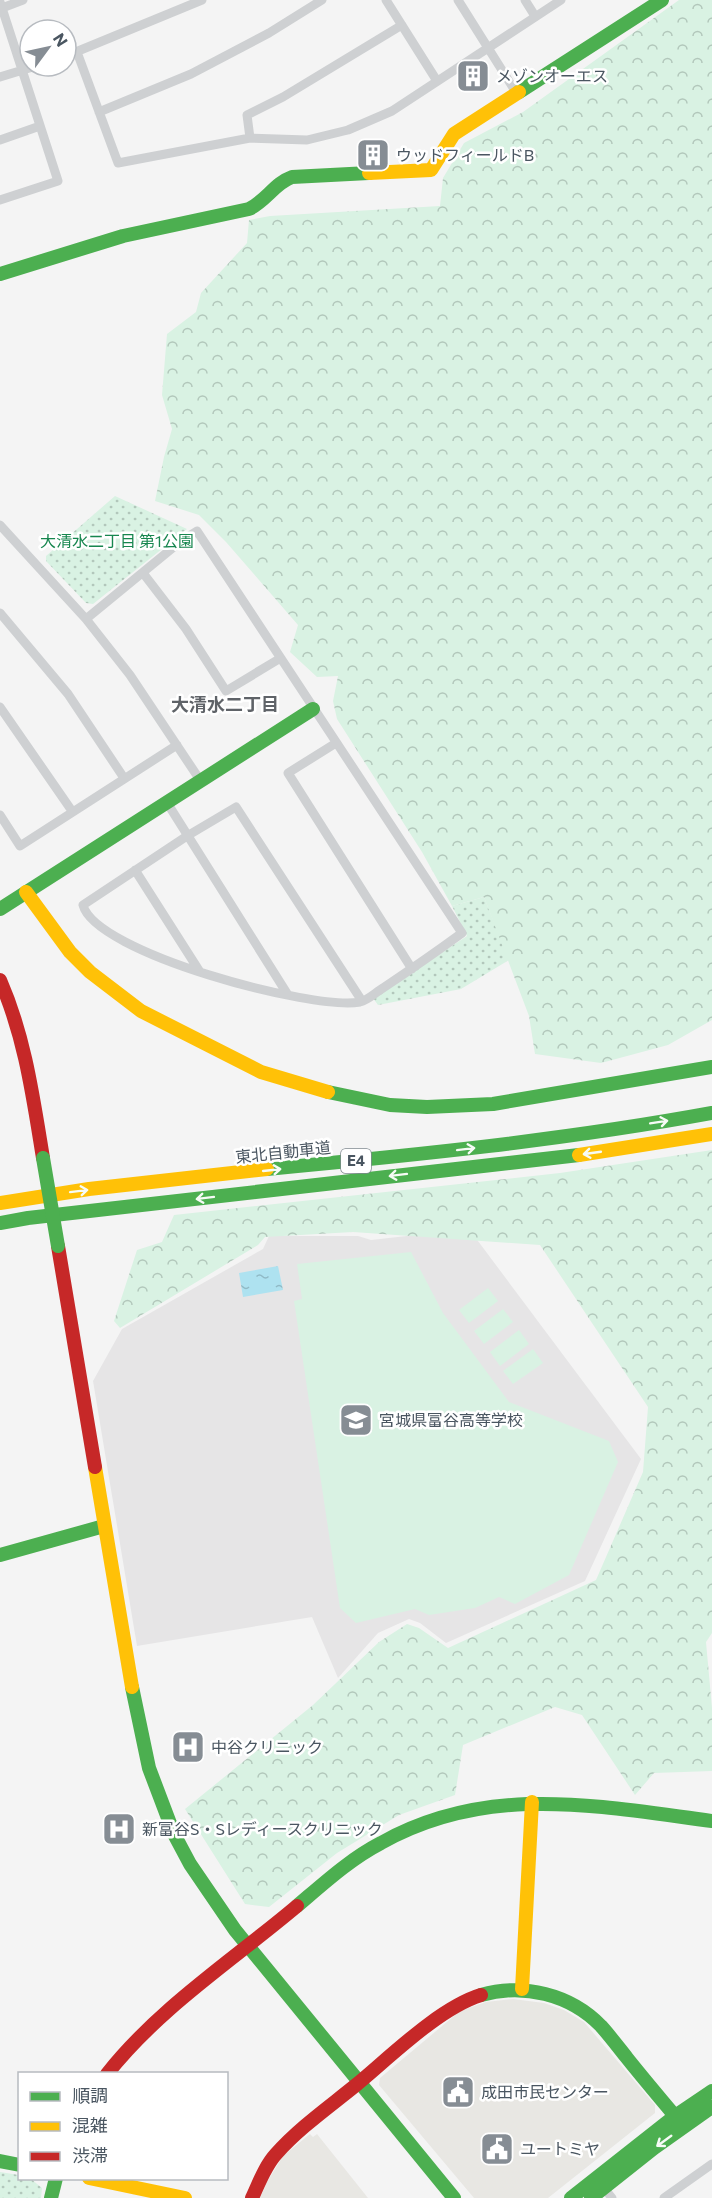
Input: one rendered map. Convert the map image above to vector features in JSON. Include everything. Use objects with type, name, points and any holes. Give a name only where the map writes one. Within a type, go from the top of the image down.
[{"type":"main road","points":[[0,274],[84,246],[249,209],[261,204],[281,183],[292,177],[431,170],[454,134],[662,0]]},
{"type":"main road","points":[[0,909],[313,709]]},
{"type":"main road","points":[[26,892],[54,932],[83,966],[113,992],[141,1011],[261,1072],[313,1089],[390,1105],[427,1107],[494,1104],[712,1067]]},
{"type":"main road","points":[[0,980],[14,1014],[22,1044],[58,1246],[125,1656],[149,1768],[174,1834],[210,1895],[248,1946],[454,2198]]},
{"type":"main road","name":"東北自動車道","points":[[0,1203],[167,1180],[421,1155],[572,1137],[712,1113]]},
{"type":"main road","name":"E4","points":[[0,1223],[572,1156],[712,1134]]},
{"type":"main road","points":[[0,1555],[104,1526]]},
{"type":"main road","points":[[522,1989],[532,1802]]},
{"type":"main road","points":[[108,2072],[138,2037],[345,1867],[409,1828],[468,1808],[532,1802],[560,1802],[712,1821]]},
{"type":"main road","points":[[252,2198],[262,2175],[275,2155],[358,2082],[458,2004],[481,1994],[498,1990],[522,1989],[555,1996],[591,2016],[675,2116]]},
{"type":"main road","points":[[571,2198],[675,2116],[712,2091]]},
{"type":"main road","points":[[591,2198],[608,2193],[654,2148],[712,2108]]},
{"type":"main road","points":[[0,2161],[18,2165]]},
{"type":"main road","points":[[51,2198],[56,2180]]},
{"type":"main road","points":[[99,2180],[185,2198]]},
{"type":"street","points":[[18,58],[1,5],[23,0]]},
{"type":"street","points":[[78,52],[202,0]]},
{"type":"street","points":[[99,112],[191,74],[269,33],[322,0]]},
{"type":"street","points":[[386,0],[437,81]]},
{"type":"street","points":[[458,0],[517,94]]},
{"type":"street","points":[[525,0],[535,16]]},
{"type":"street","points":[[78,55],[118,163],[250,138],[307,140],[348,130],[392,111],[561,0]]},
{"type":"street","points":[[250,138],[247,115],[284,97],[402,25]]},
{"type":"street","points":[[0,77],[18,72]]},
{"type":"street","points":[[0,200],[58,181],[24,78]]},
{"type":"street","points":[[0,140],[40,126]]},
{"type":"street","points":[[0,525],[86,619],[130,675],[200,780]]},
{"type":"street","points":[[86,619],[181,541],[197,531],[462,933],[362,1001],[327,1002],[288,995],[200,972],[155,957],[104,928],[85,912],[83,905],[187,836],[236,807],[362,1001]]},
{"type":"street","points":[[143,573],[186,629],[226,692],[279,658]]},
{"type":"street","points":[[0,614],[68,694],[124,778]]},
{"type":"street","points":[[0,707],[72,811]]},
{"type":"street","points":[[336,743],[288,773],[412,969]]},
{"type":"street","points":[[0,815],[20,846],[177,745]]},
{"type":"street","points":[[166,801],[288,995]]},
{"type":"street","points":[[135,870],[200,972]]},
{"type":"street","points":[[664,2198],[712,2164]]},
{"type":"shaded area","name":"宮城県富谷高等学校","points":[[469,1229],[641,1459],[585,1581],[446,1643],[420,1623],[409,1619],[378,1633],[338,1678],[312,1617],[137,1646],[93,1381],[122,1329],[263,1249],[269,1236],[358,1236],[371,1240]]},
{"type":"shaded area","points":[[513,1999],[544,2003],[564,2010],[584,2022],[655,2105],[655,2113],[548,2198],[474,2198],[379,2085],[380,2078],[460,2011],[486,2002]]},
{"type":"shaded area","points":[[310,2134],[313,2137],[317,2134],[368,2198],[260,2198],[283,2156]]},
{"type":"green space","points":[[679,0],[712,0],[712,1020],[668,1045],[601,1063],[535,1054],[529,1016],[484,897],[452,906],[422,852],[337,719],[333,701],[338,676],[317,677],[290,652],[298,625],[226,542],[199,515],[155,501],[172,429],[162,395],[167,334],[196,312],[201,293],[247,243],[249,220],[270,216],[440,206],[443,178],[464,143],[523,112]]},
{"type":"green space","name":"大清水二丁目 第1公園","points":[[115,496],[187,529],[93,604],[86,603],[46,561],[46,556]]},
{"type":"green space","points":[[484,897],[509,960],[461,989],[378,1005],[373,998],[467,936],[452,906]]},
{"type":"green space","points":[[712,1150],[712,1633],[706,1642],[712,1708],[712,1771],[654,1773],[635,1795],[582,1715],[555,1707],[463,1745],[455,1795],[399,1815],[337,1853],[269,1907],[245,1904],[185,1809],[313,1705],[379,1642],[407,1624],[419,1628],[448,1648],[596,1580],[643,1472],[648,1407],[540,1245],[353,1232],[265,1237],[258,1245],[120,1328],[114,1321],[137,1250],[162,1242],[174,1215],[560,1173]]},
{"type":"green space","points":[[411,1252],[443,1313],[509,1402],[609,1441],[618,1462],[569,1575],[515,1604],[499,1597],[475,1608],[429,1615],[415,1609],[356,1623],[340,1608],[294,1301],[302,1299],[297,1264]]},
{"type":"green space","points":[[488,1288],[498,1301],[469,1323],[459,1310]]},
{"type":"green space","points":[[503,1309],[513,1322],[484,1344],[474,1331]]},
{"type":"green space","points":[[519,1330],[529,1344],[500,1366],[490,1352]]},
{"type":"green space","points":[[533,1349],[543,1363],[513,1384],[503,1371]]},
{"type":"green space","points":[[0,2172],[18,2175],[18,2180],[32,2180],[42,2188],[41,2198],[0,2198]]},
{"type":"water","points":[[278,1266],[283,1290],[243,1297],[239,1273]]},
{"type":"traffic: fast","points":[[519,92],[662,0]]},
{"type":"traffic: fast","points":[[0,274],[123,236],[249,209],[280,183],[292,177],[369,173]]},
{"type":"traffic: fast","points":[[0,909],[313,709]]},
{"type":"traffic: fast","points":[[328,1092],[390,1105],[427,1107],[493,1104],[712,1067]]},
{"type":"traffic: fast","points":[[267,1169],[546,1139],[712,1113]]},
{"type":"traffic: fast","points":[[0,1223],[579,1155]]},
{"type":"traffic: fast","points":[[43,1158],[58,1246]]},
{"type":"traffic: fast","points":[[0,1555],[104,1526]]},
{"type":"traffic: fast","points":[[132,1687],[149,1768],[174,1834],[190,1864],[235,1930],[454,2198]]},
{"type":"traffic: fast","points":[[297,1906],[337,1872],[370,1849],[421,1824],[462,1812],[502,1806],[544,1804],[627,1810],[712,1821]]},
{"type":"traffic: fast","points":[[481,1995],[513,1990],[529,1991],[545,1994],[575,2006],[601,2026],[675,2116]]},
{"type":"traffic: fast","points":[[571,2198],[675,2116],[712,2091]]},
{"type":"traffic: fast","points":[[591,2198],[654,2148],[712,2107]]},
{"type":"traffic: fast","points":[[0,2161],[18,2165]]},
{"type":"traffic: fast","points":[[51,2198],[56,2180]]},
{"type":"traffic: slow","points":[[369,173],[431,170],[454,134],[519,92]]},
{"type":"traffic: slow","points":[[26,892],[70,952],[90,972],[141,1011],[261,1072],[328,1092]]},
{"type":"traffic: slow","points":[[579,1155],[712,1134]]},
{"type":"traffic: slow","points":[[0,1203],[89,1189],[267,1169]]},
{"type":"traffic: slow","points":[[95,1467],[132,1687]]},
{"type":"traffic: slow","points":[[522,1989],[532,1802]]},
{"type":"traffic: slow","points":[[99,2180],[185,2198]]},
{"type":"traffic: jam","points":[[0,980],[22,1045],[43,1158]]},
{"type":"traffic: jam","points":[[58,1246],[95,1467]]},
{"type":"traffic: jam","points":[[109,2072],[127,2050],[173,2006],[297,1906]]},
{"type":"traffic: jam","points":[[252,2198],[272,2159],[304,2127],[432,2022],[465,2001],[481,1995]]},
{"type":"place","name":"メゾンオーエス","points":[[473,76]]},
{"type":"place","name":"ウッドフィールドB","points":[[373,155]]},
{"type":"place","name":"宮城県富谷高等学校","points":[[356,1420]]},
{"type":"place","name":"中谷クリニック","points":[[188,1747]]},
{"type":"place","name":"新富谷S・Sレディースクリニック","points":[[119,1829]]},
{"type":"place","name":"成田市民センター","points":[[458,2092]]},
{"type":"place","name":"ユートミヤ","points":[[497,2149]]},
{"type":"district","name":"大清水二丁目","points":[[225,705]]}]
